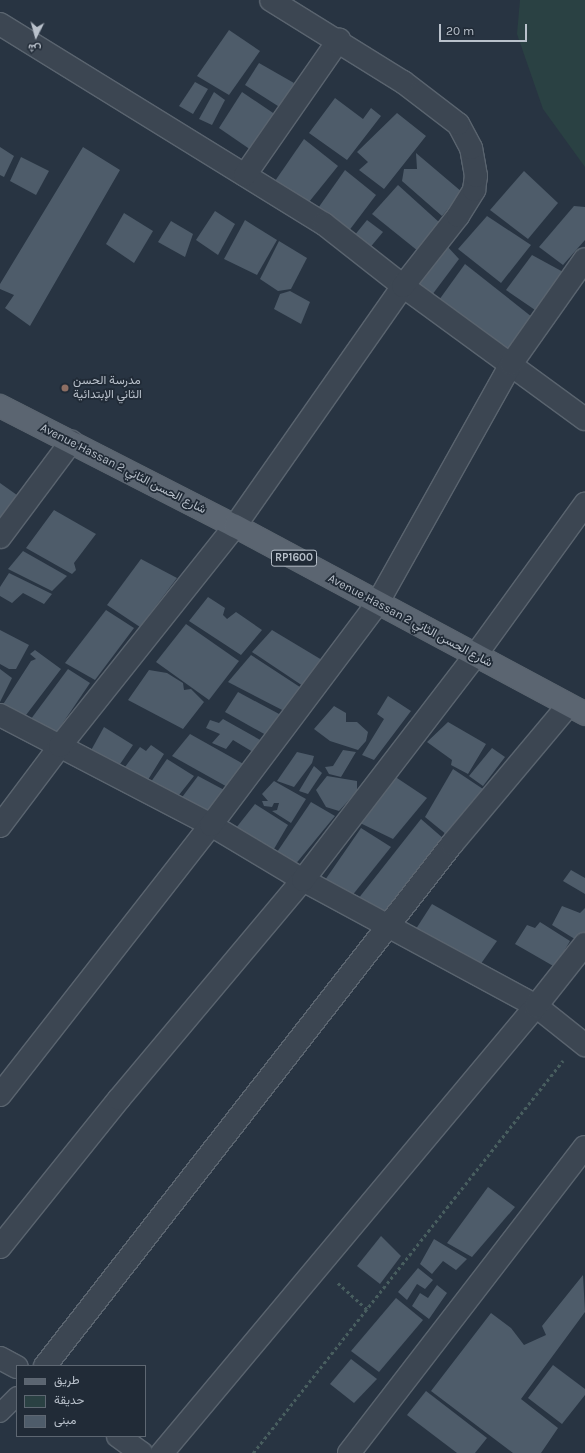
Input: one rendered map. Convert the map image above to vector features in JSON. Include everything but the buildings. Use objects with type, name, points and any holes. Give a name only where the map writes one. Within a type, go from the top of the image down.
[{"type":"main road","name":"Avenue Hassan 2 شارع الحسن الثاني","points":[[0,406],[235,526],[377,604],[577,710]]},
{"type":"street","points":[[0,826],[60,746],[235,526],[403,286],[458,216],[474,190],[476,176],[471,148],[458,124],[403,82],[339,40],[271,0]]},
{"type":"street","points":[[0,24],[324,224],[403,286],[585,419]]},
{"type":"street","points":[[245,175],[339,40]]},
{"type":"street","points":[[0,1095],[211,825],[377,604],[511,364],[585,259]]},
{"type":"street","points":[[0,537],[71,442]]},
{"type":"street","points":[[0,1247],[119,1099],[303,880],[475,656],[585,504]]},
{"type":"street","points":[[45,1365],[452,844],[577,710]]},
{"type":"street","points":[[0,715],[211,825],[303,880],[536,1006],[582,1043]]},
{"type":"street","points":[[162,1453],[536,1006],[585,944]]},
{"type":"street","points":[[349,1453],[585,1147]]},
{"type":"street","points":[[0,1358],[16,1366]]},
{"type":"street","points":[[119,1437],[141,1453]]},
{"type":"lane","points":[[0,1413],[16,1397]]},
{"type":"path","points":[[253,1453],[367,1309],[582,1043]]},
{"type":"path","points":[[318,1266],[367,1309]]},
{"type":"green space","points":[[520,0],[585,0],[585,167],[543,109],[517,34]]},
{"type":"place","name":"مدرسة الحسن الثاني الإبتدائية","points":[[65,388]]}]
